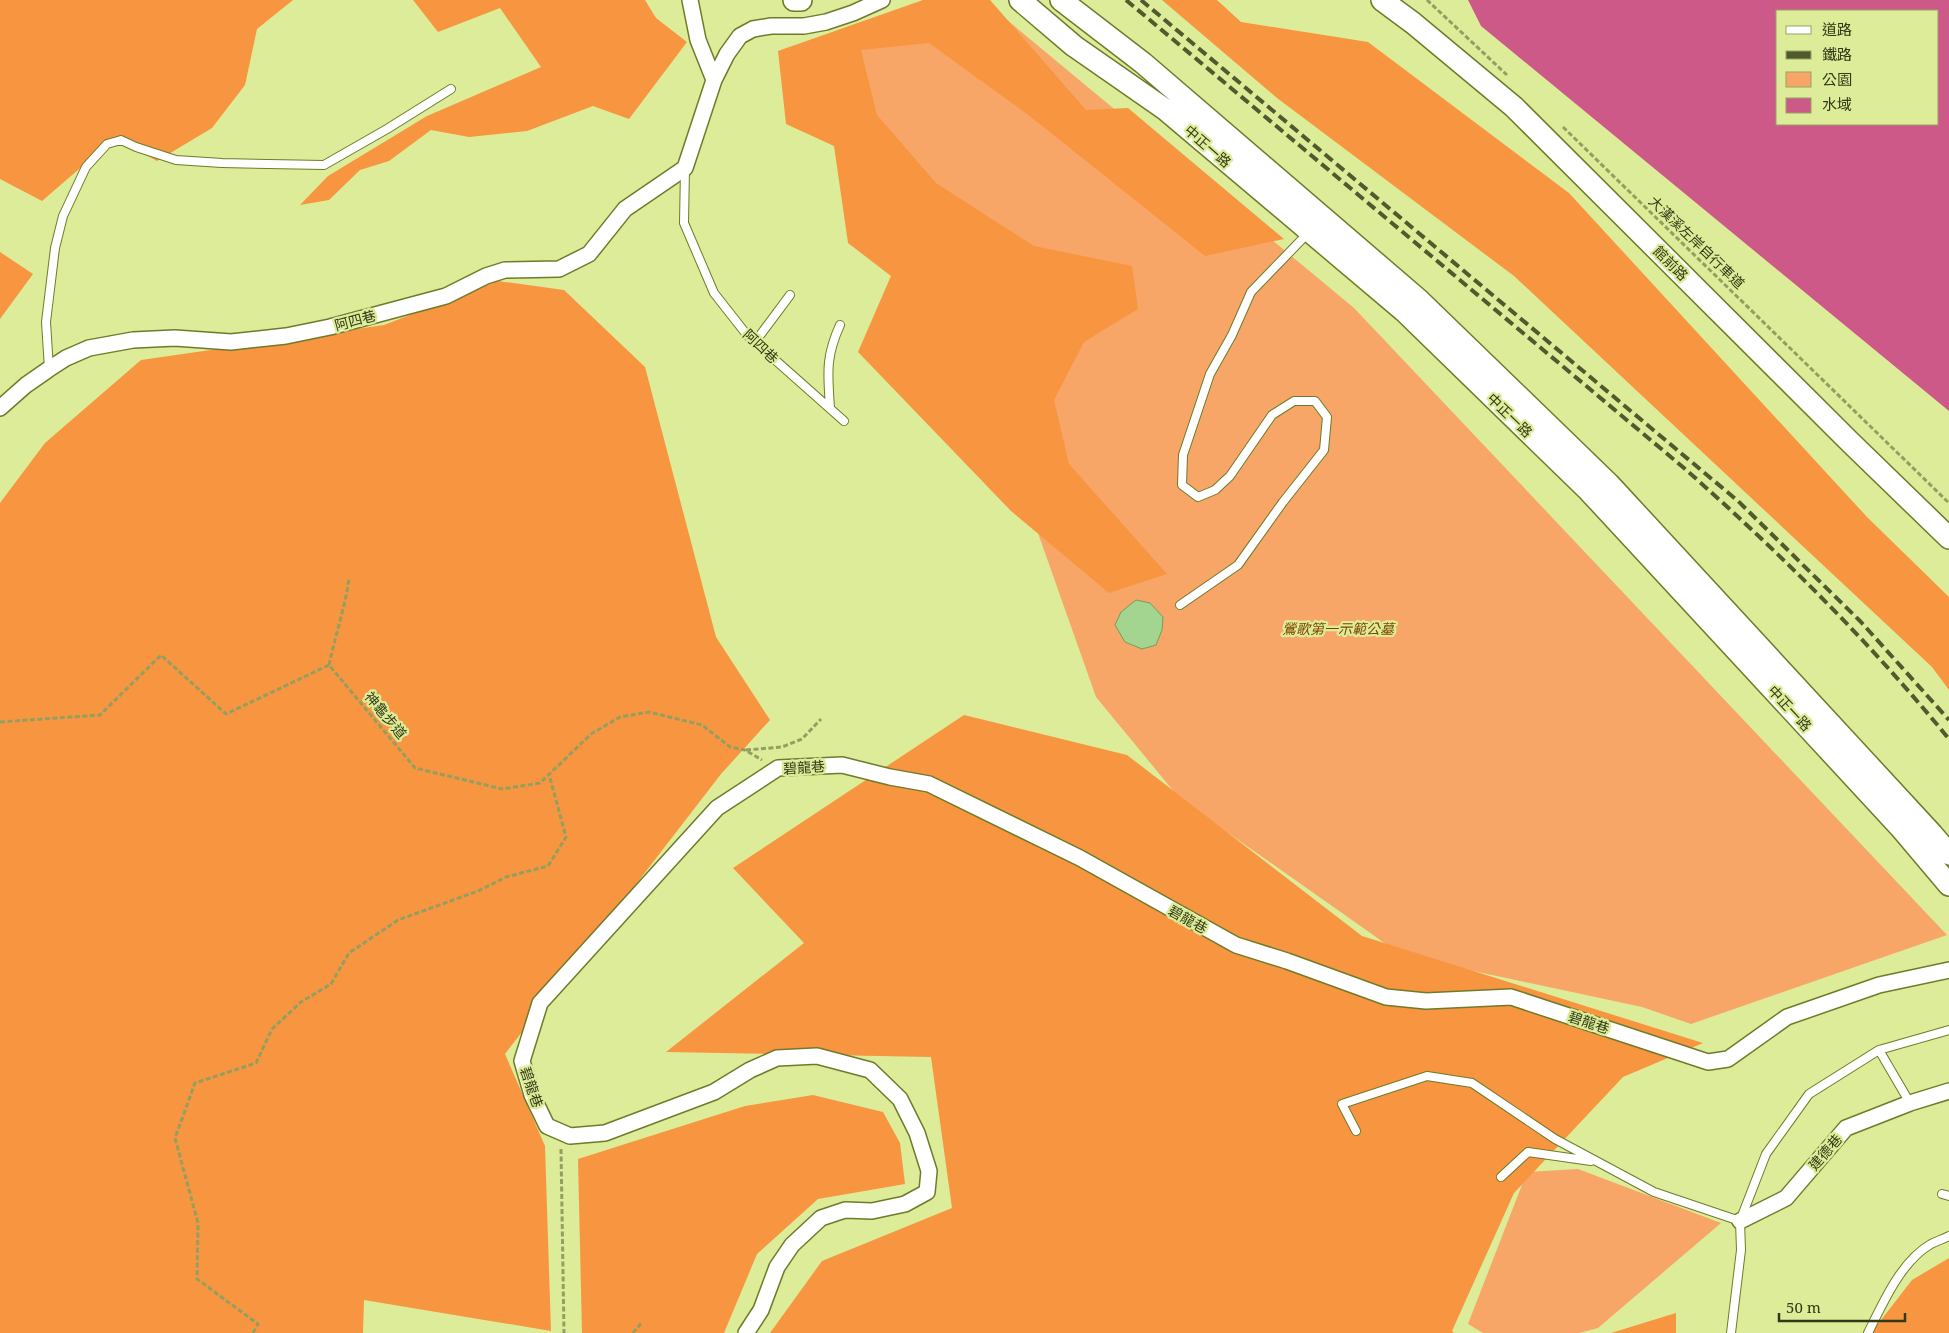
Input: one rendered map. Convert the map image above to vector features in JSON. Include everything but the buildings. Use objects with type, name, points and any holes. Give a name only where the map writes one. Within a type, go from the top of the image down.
[{"type":"main road","points":[[794,0],[801,0]]},
{"type":"main road","name":"中正一路","points":[[1020,0],[1074,46],[1166,110],[1316,225],[1420,300],[1609,484],[1761,647],[1949,854]]},
{"type":"main road","name":"中正一路","points":[[1061,0],[1143,64],[1316,225],[1589,491],[1900,827],[1949,885]]},
{"type":"main road","name":"館前路","points":[[1382,0],[1413,23],[1514,107],[1949,538]]},
{"type":"street","points":[[690,0],[698,40],[714,80]]},
{"type":"street","name":"阿四巷","points":[[0,408],[26,385],[49,369],[66,358],[88,348],[132,340],[175,338],[231,342],[286,336],[330,327],[446,296],[486,276],[505,270],[559,269],[589,254],[625,209],[685,168],[714,80],[727,54],[740,36],[753,29],[771,26],[804,26],[826,22],[854,13],[882,0]]},
{"type":"street","name":"碧龍巷","points":[[561,1132],[547,1126],[532,1095],[522,1061],[540,1003],[717,808],[778,768],[842,765],[929,784],[1080,858],[1236,945],[1386,996],[1426,1001],[1511,997],[1708,1062],[1728,1058],[1788,1018],[1879,985],[1949,970]]},
{"type":"street","points":[[561,1132],[570,1136],[605,1133],[714,1092],[750,1070],[777,1058],[817,1056],[870,1070],[900,1098],[917,1133],[929,1171],[927,1192],[905,1204],[872,1211],[845,1210],[821,1218],[792,1245],[777,1267],[761,1310],[746,1333]]},
{"type":"street","name":"建德巷","points":[[1740,1221],[1786,1198],[1846,1128],[1910,1103],[1949,1091]]},
{"type":"lane","points":[[49,369],[46,322],[55,248],[63,216],[86,167],[107,144],[121,140],[176,160],[324,165],[388,129],[451,89]]},
{"type":"lane","name":"阿四巷","points":[[685,168],[684,223],[714,293],[747,335],[844,421]]},
{"type":"lane","points":[[1180,605],[1238,565],[1283,502],[1324,450],[1327,417],[1316,401],[1294,401],[1272,415],[1230,476],[1215,490],[1198,497],[1182,485],[1183,455],[1210,374],[1232,335],[1251,292],[1316,225]]},
{"type":"lane","points":[[755,342],[790,295]]},
{"type":"lane","points":[[830,408],[828,368],[831,345],[840,325]]},
{"type":"lane","points":[[1731,1333],[1741,1250],[1740,1221],[1766,1154],[1809,1094],[1878,1050],[1949,1030]]},
{"type":"lane","points":[[1878,1050],[1910,1103]]},
{"type":"lane","points":[[1356,1132],[1342,1104],[1427,1076],[1472,1083],[1555,1139],[1654,1192],[1740,1221]]},
{"type":"lane","points":[[1501,1177],[1528,1152],[1598,1162]]},
{"type":"lane","points":[[1868,1333],[1886,1297],[1904,1269],[1930,1245],[1949,1236]]},
{"type":"path","points":[[1427,0],[1507,75]]},
{"type":"path","name":"大漢溪左岸自行車道","points":[[1558,122],[1949,503]]},
{"type":"path","points":[[0,722],[100,715],[161,655],[226,714],[329,664],[345,604],[349,579]]},
{"type":"path","name":"神龜步道","points":[[329,664],[415,768],[502,789],[540,783],[590,734],[620,717],[649,712],[702,725],[730,746],[745,750],[778,768]]},
{"type":"path","points":[[745,750],[789,744],[802,738],[821,719]]},
{"type":"path","points":[[253,1333],[258,1324],[197,1279],[198,1223],[175,1138],[195,1083],[256,1063],[272,1029],[301,1002],[331,984],[349,953],[398,920],[478,891],[506,877],[548,866],[566,837],[549,774]]},
{"type":"path","points":[[561,1132],[564,1333]]},
{"type":"path","points":[[632,1333],[642,1322]]},
{"type":"green space","name":"鶯歌第一示範公墓","points":[[983,0],[1354,308],[1947,935],[1691,1024],[1642,1007],[1403,956],[1180,799],[1096,697],[1004,437],[828,41]]},
{"type":"green space","points":[[1578,1169],[1721,1223],[1598,1328],[1579,1333],[1483,1333],[1468,1324],[1527,1172]]},
{"type":"shaded area","points":[[0,0],[293,0],[257,29],[245,85],[212,128],[157,161],[115,138],[42,201],[0,179]]},
{"type":"shaded area","points":[[413,0],[645,0],[656,18],[687,42],[629,119],[593,106],[527,131],[469,137],[431,130],[389,161],[360,170],[329,200],[300,205],[328,176],[427,116],[541,67],[500,8],[438,32]]},
{"type":"shaded area","points":[[923,0],[990,0],[1086,110],[1128,108],[1284,239],[1205,256],[1031,117],[929,43],[861,50],[877,115],[936,183],[1034,246],[1132,266],[1138,309],[1084,342],[1054,400],[1069,464],[1167,574],[1109,593],[1011,511],[858,352],[891,276],[848,243],[834,146],[786,124],[778,51]]},
{"type":"shaded area","points":[[1162,0],[1217,0],[1241,22],[1368,42],[1569,193],[1867,517],[1949,597],[1949,690],[1932,667],[1514,276],[1277,98]]},
{"type":"shaded area","points":[[0,252],[33,274],[0,319]]},
{"type":"shaded area","points":[[498,281],[564,290],[645,367],[716,637],[770,720],[721,774],[505,1054],[545,1146],[551,1331],[364,1300],[363,1333],[0,1333],[0,503],[45,443],[141,360],[384,325]]},
{"type":"shaded area","points":[[964,715],[1127,755],[1362,936],[1703,1043],[1623,1077],[1514,1193],[1452,1331],[1454,1333],[770,1333],[822,1261],[952,1208],[931,1057],[666,1052],[804,943],[733,868]]},
{"type":"shaded area","points":[[813,1095],[883,1112],[900,1143],[905,1184],[818,1199],[757,1254],[724,1333],[582,1333],[578,1159],[745,1106]]},
{"type":"shaded area","points":[[1949,1258],[1949,1333],[1871,1333],[1912,1280]]},
{"type":"shaded area","points":[[1676,1313],[1676,1333],[1611,1333]]},
{"type":"water","points":[[1468,0],[1949,0],[1949,411],[1481,26]]},
{"type":"railway","points":[[1126,0],[1684,468],[1822,598],[1887,667],[1949,739]]},
{"type":"railway","points":[[1141,0],[1738,501],[1861,622],[1949,720]]}]
